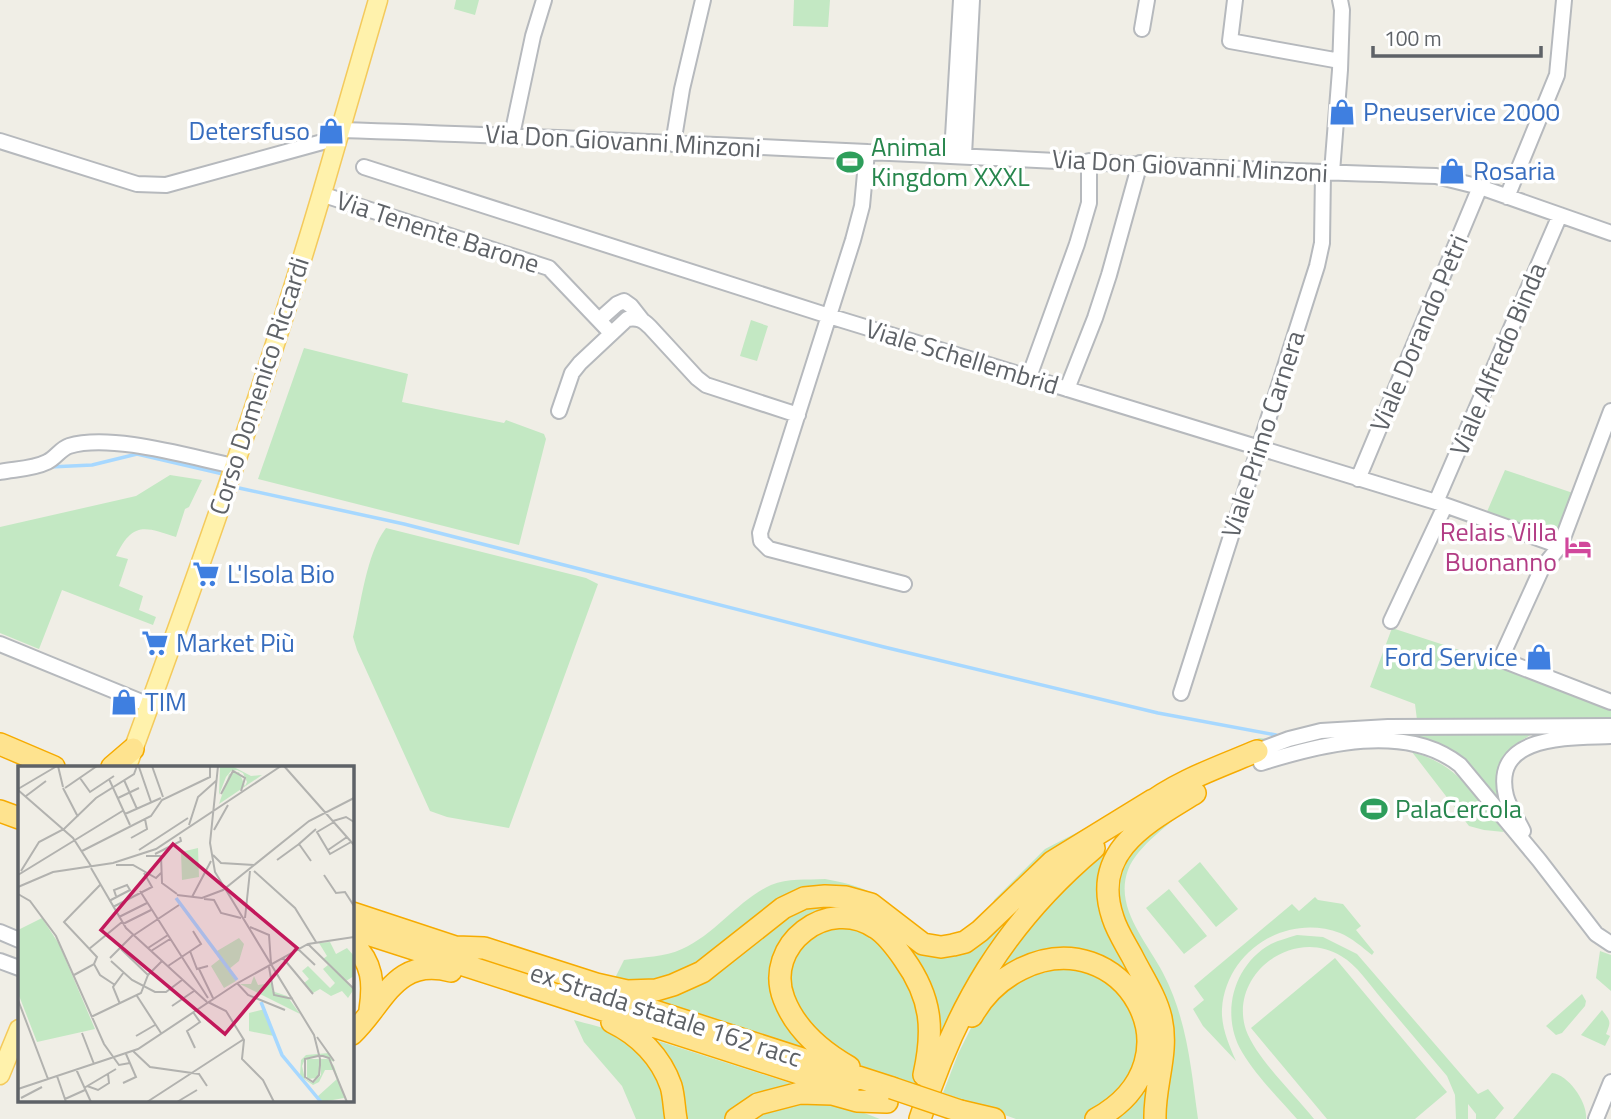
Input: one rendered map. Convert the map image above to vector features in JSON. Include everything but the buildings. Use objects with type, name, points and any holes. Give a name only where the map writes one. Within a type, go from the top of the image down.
[{"type":"highway","points":[[0,744],[49,766]]},
{"type":"highway","points":[[1121,827],[1259,757]]},
{"type":"highway","points":[[354,914],[456,947],[484,948],[596,984],[624,996],[673,985],[702,972],[783,908],[804,898],[846,897],[871,904],[923,944],[941,947],[965,942],[1017,898],[1052,862],[1153,800],[1259,757]]},
{"type":"highway","points":[[114,766],[130,758]]},
{"type":"highway","points":[[1155,1119],[1163,1055],[1163,1029],[1157,1004],[1112,916],[1108,881],[1116,858],[1132,835],[1146,823],[1206,786]]},
{"type":"highway","points":[[919,1119],[970,996],[1005,940],[1071,867],[1153,800]]},
{"type":"highway","points":[[0,801],[18,806]]},
{"type":"highway","points":[[0,811],[18,818]]},
{"type":"highway","points":[[889,1095],[807,1037],[783,997],[780,977],[791,944],[805,929],[822,919],[841,916],[861,919],[878,929],[917,977],[926,1000],[931,1027],[930,1049],[919,1091],[919,1119]]},
{"type":"highway","name":"ex Strada statale 162 racc","points":[[354,930],[560,997],[889,1095],[993,1119]]},
{"type":"highway","points":[[354,945],[361,951],[371,971],[374,985],[369,1016]]},
{"type":"highway","points":[[930,1087],[952,1058],[974,1012],[1000,982],[1042,960],[1074,958],[1095,964],[1115,975],[1141,1009],[1148,1030],[1148,1050],[1139,1079],[1116,1108],[1096,1119]]},
{"type":"highway","points":[[354,1032],[391,985],[405,974],[419,969],[444,969],[545,997],[560,997],[632,1032],[650,1049],[671,1087],[676,1119]]},
{"type":"highway","name":"ex Strada statale 162 racc","points":[[624,996],[889,1095],[936,1119]]},
{"type":"highway","points":[[736,1119],[758,1104],[800,1093],[832,1094],[857,1101],[889,1095]]},
{"type":"main road","name":"Corso Domenico Riccardi","points":[[130,758],[234,466],[321,194],[378,0]]},
{"type":"main road","points":[[0,1075],[18,1031]]},
{"type":"street","points":[[512,135],[533,36],[544,0]]},
{"type":"street","points":[[673,144],[682,89],[703,0]]},
{"type":"street","points":[[958,155],[961,0]]},
{"type":"street","points":[[958,155],[972,0]]},
{"type":"street","points":[[1142,29],[1147,0]]},
{"type":"street","points":[[1235,0],[1230,41],[1340,61]]},
{"type":"street","name":"Viale Primo Carnera","points":[[1181,693],[1317,266],[1322,243],[1340,61],[1340,0]]},
{"type":"street","points":[[1507,197],[1557,75],[1564,0]]},
{"type":"street","name":"Via Don Giovanni Minzoni","points":[[0,141],[137,184],[166,185],[339,134],[512,135],[1437,176],[1480,187],[1611,233]]},
{"type":"street","points":[[867,152],[858,222],[760,533],[761,541],[769,549],[904,584]]},
{"type":"street","points":[[1029,377],[1077,244],[1089,202],[1089,161]]},
{"type":"street","points":[[1067,389],[1102,297],[1140,163]]},
{"type":"street","name":"Viale Schellembrid","points":[[364,167],[829,316],[1358,478],[1560,546]]},
{"type":"street","name":"Viale Dorando Petri","points":[[1358,478],[1480,187]]},
{"type":"street","name":"Via Tenente Barone","points":[[321,194],[549,268],[611,333]]},
{"type":"street","name":"Viale Alfredo Binda","points":[[1391,621],[1560,215]]},
{"type":"street","points":[[599,320],[624,301],[706,385],[797,415]]},
{"type":"street","points":[[559,411],[572,373],[627,319],[642,320]]},
{"type":"street","points":[[1611,411],[1560,546],[1542,568],[1502,656],[1505,661],[1611,702]]},
{"type":"street","points":[[0,472],[50,461],[70,446],[104,443],[130,445],[234,466]]},
{"type":"street","points":[[0,644],[149,705]]},
{"type":"street","points":[[1259,757],[1289,739],[1321,731],[1388,727],[1611,726]]},
{"type":"street","points":[[1539,860],[1506,797],[1505,778],[1514,756],[1539,742],[1611,736]]},
{"type":"street","points":[[1259,757],[1345,743],[1397,741],[1444,753],[1460,765],[1589,925],[1611,944]]},
{"type":"street","points":[[0,932],[18,940]]},
{"type":"street","points":[[0,961],[18,968]]},
{"type":"street","points":[[1596,1119],[1611,1082]]},
{"type":"green space","points":[[456,0],[479,0],[475,15],[454,9]]},
{"type":"green space","points":[[794,0],[830,0],[828,27],[793,26]]},
{"type":"green space","points":[[751,320],[768,326],[757,361],[740,356]]},
{"type":"green space","points":[[304,348],[408,374],[402,402],[504,423],[506,420],[544,434],[546,439],[519,545],[258,479]]},
{"type":"green space","points":[[1505,470],[1573,493],[1558,533],[1551,536],[1486,514]]},
{"type":"green space","points":[[170,475],[202,480],[189,507],[185,509],[176,537],[147,529],[140,530],[128,537],[116,556],[128,559],[119,586],[143,596],[139,610],[156,617],[153,625],[62,590],[39,649],[0,633],[0,527],[136,496]]},
{"type":"green space","points":[[386,528],[586,578],[598,584],[509,828],[447,817],[430,811],[357,650],[353,637],[365,580],[379,539]]},
{"type":"green space","points":[[1392,628],[1551,680],[1611,707],[1611,720],[1417,720],[1415,704],[1370,687]]},
{"type":"green space","points":[[1534,732],[1510,750],[1501,765],[1499,790],[1503,807],[1479,777],[1459,758],[1439,747],[1391,736]]},
{"type":"green space","points":[[1259,738],[1268,739],[1190,775],[976,932],[958,936],[992,908],[994,900],[1045,849],[1189,770]]},
{"type":"green space","points":[[1412,752],[1442,764],[1454,773],[1475,794],[1504,832],[1469,826]]},
{"type":"green space","points":[[1192,805],[1139,852],[1128,870],[1125,884],[1125,898],[1134,924],[1163,973],[1178,1008],[1190,1063],[1198,1119],[1162,1119],[1115,886],[1130,848]]},
{"type":"green space","points":[[1116,843],[1106,863],[1155,1016],[1147,1119],[1112,1119],[1153,1041],[1100,959],[996,976],[1000,965],[1044,909]]},
{"type":"green space","points":[[1200,862],[1238,909],[1216,927],[1178,881]]},
{"type":"green space","points":[[825,879],[849,884],[880,897],[908,921],[821,889],[683,977],[612,984],[624,960],[675,952],[694,943],[748,899],[771,885],[791,880]]},
{"type":"green space","points":[[1169,889],[1207,936],[1184,954],[1146,908]]},
{"type":"green space","points":[[1029,895],[937,1046],[912,960],[842,914],[776,964],[819,1057],[649,1001],[675,996],[694,987],[776,920],[813,905],[839,904],[929,953]]},
{"type":"green space","points":[[1315,897],[1318,900],[1343,904],[1361,926],[1356,930],[1374,952],[1372,955],[1340,933],[1320,928],[1299,928],[1262,942],[1247,954],[1226,988],[1222,1009],[1223,1022],[1236,1061],[1203,1026],[1193,1009],[1204,1000],[1194,986],[1292,904],[1299,911]]},
{"type":"green space","points":[[843,925],[875,936],[915,990],[923,1054],[917,1085],[859,1065],[837,1052],[815,1034],[790,996],[790,962],[811,935]]},
{"type":"green space","points":[[1297,935],[1323,937],[1357,954],[1478,1094],[1488,1089],[1504,1108],[1495,1119],[1476,1119],[1476,1114],[1468,1104],[1468,1119],[1456,1119],[1455,1095],[1447,1076],[1362,975],[1341,956],[1322,948],[1303,947],[1285,952],[1268,962],[1255,975],[1246,991],[1243,1010],[1246,1030],[1258,1052],[1314,1119],[1297,1119],[1242,1052],[1235,1038],[1231,1007],[1239,978],[1258,953],[1271,944]]},
{"type":"green space","points":[[1600,951],[1611,955],[1611,991],[1596,978]]},
{"type":"green space","points":[[1335,958],[1447,1092],[1415,1119],[1327,1119],[1251,1028]]},
{"type":"green space","points":[[1074,965],[1122,992],[1140,1033],[1132,1077],[1092,1116],[1083,1119],[1016,1119],[943,1093],[975,1020],[1011,981]]},
{"type":"green space","points":[[1582,994],[1586,1001],[1585,1006],[1562,1033],[1556,1035],[1546,1026]]},
{"type":"green space","points":[[1602,1010],[1609,1022],[1606,1034],[1610,1036],[1605,1046],[1581,1035]]},
{"type":"green space","points":[[574,1020],[616,1033],[637,1049],[657,1082],[668,1119],[636,1119],[622,1086],[584,1042]]},
{"type":"green space","points":[[652,1039],[809,1089],[728,1119],[681,1119]]},
{"type":"green space","points":[[1552,1073],[1571,1084],[1584,1105],[1586,1119],[1513,1119]]},
{"type":"green space","points":[[780,1104],[843,1105],[880,1119],[747,1119]]},
{"type":"waterway","points":[[50,467],[92,465],[137,454],[223,474]]},
{"type":"waterway","points":[[239,488],[404,524],[884,647],[1158,713],[1276,735]]},
{"type":"place","name":"Pneuservice 2000","points":[[1342,112]]},
{"type":"place","name":"Detersfuso","points":[[331,131]]},
{"type":"place","name":"Animal Kingdom XXXL","points":[[850,162]]},
{"type":"place","name":"Rosaria","points":[[1452,171]]},
{"type":"place","name":"Relais Villa Buonanno","points":[[1578,547]]},
{"type":"place","name":"L'Isola Bio","points":[[206,574]]},
{"type":"place","name":"Market Più","points":[[155,643]]},
{"type":"place","name":"Ford Service","points":[[1539,657]]},
{"type":"place","name":"TIM","points":[[124,702]]},
{"type":"place","name":"PalaCercola","points":[[1374,809]]}]
